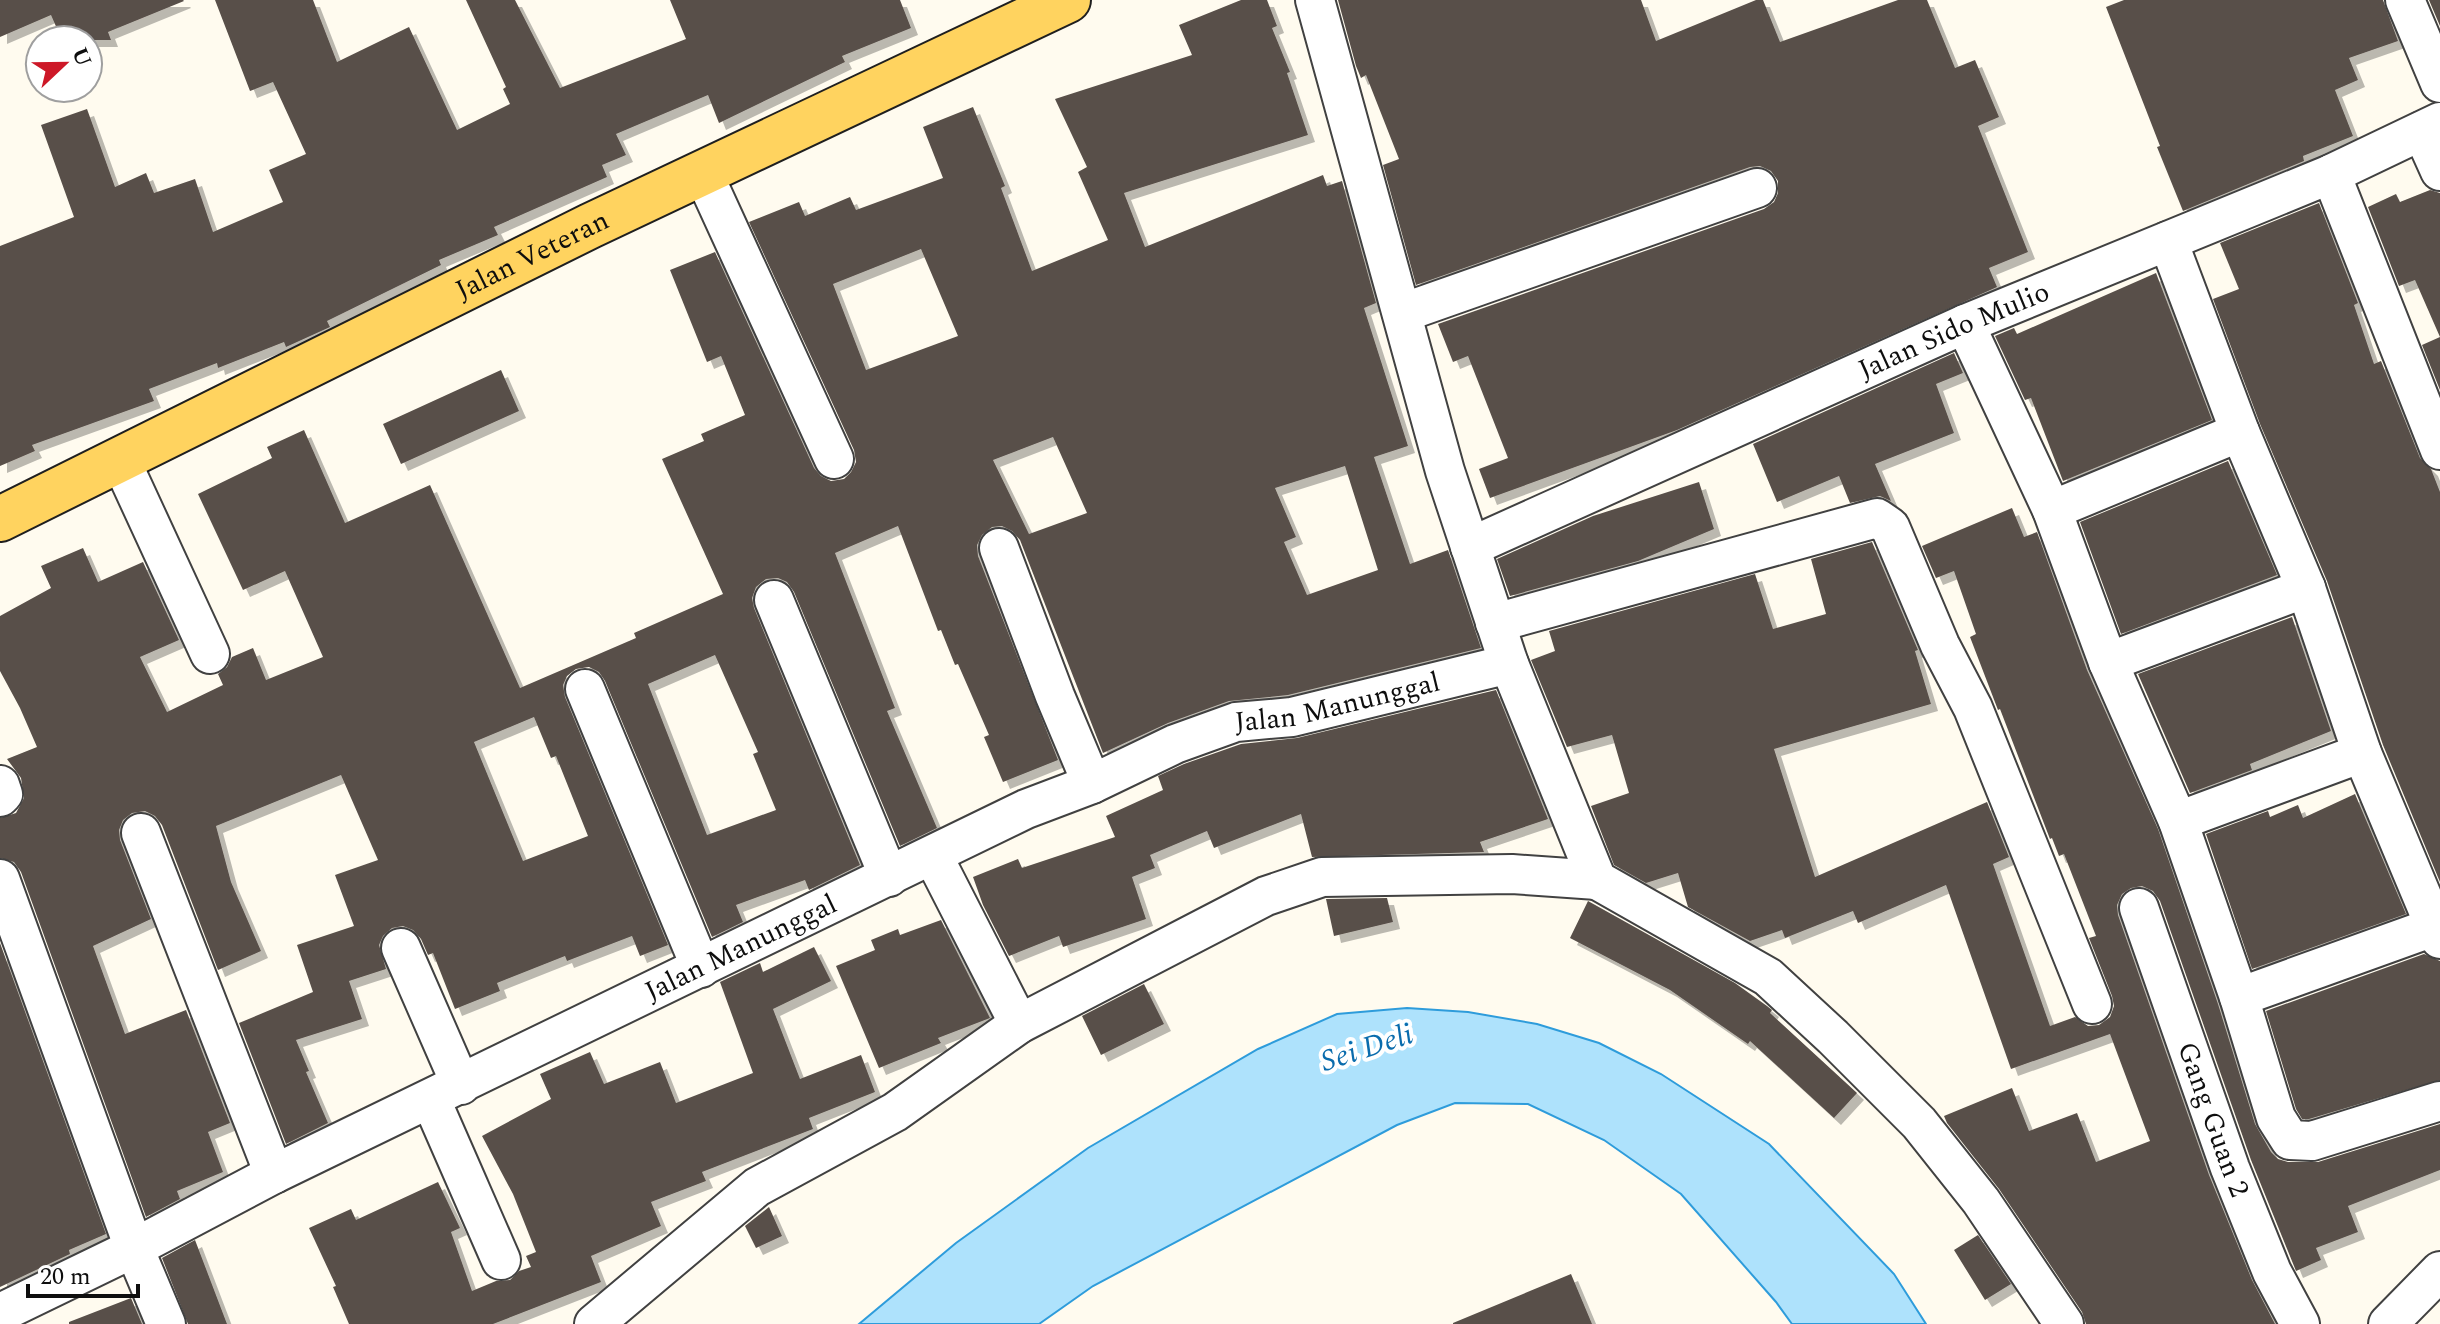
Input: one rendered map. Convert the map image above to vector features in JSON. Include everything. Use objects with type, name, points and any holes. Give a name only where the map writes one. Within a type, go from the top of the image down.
[{"type":"main road","name":"Jalan Veteran","points":[[0,519],[702,171],[1068,0]]},
{"type":"street","points":[[1315,0],[1445,471],[1509,664],[1597,880]]},
{"type":"street","points":[[2405,0],[2440,83]]},
{"type":"street","points":[[2431,126],[2440,171]]},
{"type":"street","name":"Jalan Sido Mulio","points":[[1470,547],[1965,324],[2331,174],[2431,126]]},
{"type":"street","points":[[702,171],[834,459]]},
{"type":"street","points":[[2331,174],[2440,450]]},
{"type":"street","points":[[1402,313],[1757,188]]},
{"type":"street","points":[[2168,241],[2240,432],[2306,588],[2362,753],[2438,932],[2239,997]]},
{"type":"street","points":[[1965,324],[2052,510],[2108,662],[2178,821],[2239,997],[2276,1118],[2290,1140],[2312,1141],[2440,1101]]},
{"type":"street","points":[[2052,510],[2240,432]]},
{"type":"street","points":[[121,461],[210,654]]},
{"type":"street","points":[[1495,623],[1877,518],[1890,527],[1940,645],[1973,708],[2092,1004]]},
{"type":"street","points":[[999,548],[1092,784]]},
{"type":"street","points":[[2108,662],[2306,588]]},
{"type":"street","points":[[774,600],[889,877]]},
{"type":"street","name":"Jalan Manunggal","points":[[3,1313],[274,1174],[1026,809],[1092,784],[1175,744],[1236,722],[1292,717],[1509,664]]},
{"type":"street","points":[[585,689],[701,968]]},
{"type":"street","points":[[2178,821],[2362,753]]},
{"type":"street","points":[[0,785],[3,794],[0,797]]},
{"type":"street","points":[[141,833],[274,1174]]},
{"type":"street","points":[[933,856],[1019,1024]]},
{"type":"street","points":[[594,1324],[757,1187],[895,1112],[1019,1024],[1266,896],[1322,877],[1512,874],[1597,880],[1768,977],[1919,1123],[1981,1201],[2064,1324]]},
{"type":"street","points":[[0,879],[134,1248],[166,1324]]},
{"type":"street","name":"Gang Guan 2","points":[[2139,908],[2230,1168],[2272,1272],[2300,1324]]},
{"type":"street","points":[[401,948],[501,1260]]},
{"type":"street","points":[[2388,1324],[2440,1271]]},
{"type":"water","name":"Sei Deli","points":[[1407,1008],[1468,1012],[1537,1024],[1599,1043],[1661,1074],[1769,1144],[1894,1274],[1926,1324],[1792,1324],[1681,1194],[1604,1140],[1528,1104],[1455,1103],[1397,1125],[1093,1286],[1039,1324],[859,1324],[956,1243],[1088,1148],[1258,1049],[1337,1014]]},
{"type":"building","points":[[0,0],[184,1],[108,32],[111,40],[104,40],[104,24],[55,24],[51,15],[24,24],[0,37]]},
{"type":"building","points":[[215,0],[313,0],[337,62],[409,27],[457,130],[510,104],[503,89],[506,87],[466,0],[515,0],[560,88],[686,39],[670,0],[900,0],[911,28],[842,56],[845,62],[719,123],[708,95],[616,134],[626,155],[602,165],[607,177],[494,227],[498,235],[439,260],[441,265],[327,321],[330,327],[286,347],[284,342],[218,368],[217,363],[149,389],[154,401],[32,445],[35,451],[0,466],[0,246],[74,217],[41,125],[87,109],[115,187],[146,173],[154,193],[195,179],[213,232],[283,202],[269,170],[306,154],[273,82],[250,91]]},
{"type":"building","points":[[1241,0],[1267,0],[1277,26],[1272,28],[1290,72],[1287,73],[1308,135],[1124,193],[1145,247],[1323,175],[1327,186],[1342,181],[1376,303],[1364,308],[1408,446],[1374,457],[1410,564],[1448,550],[1481,648],[1288,695],[1229,701],[1168,723],[1103,753],[1020,540],[1002,526],[992,527],[982,535],[977,545],[978,556],[1058,760],[1003,782],[984,737],[989,735],[958,664],[955,665],[941,630],[938,631],[898,526],[835,553],[895,708],[887,711],[937,828],[900,846],[794,592],[787,582],[778,578],[766,579],[756,587],[752,598],[754,608],[860,865],[809,890],[805,880],[736,905],[743,922],[712,937],[605,681],[599,672],[589,667],[576,669],[567,676],[563,685],[565,697],[668,945],[640,956],[632,936],[567,961],[565,956],[497,983],[500,991],[455,1009],[433,953],[428,955],[413,930],[403,926],[392,928],[379,945],[386,969],[349,981],[362,1019],[296,1040],[328,1123],[286,1144],[239,1023],[313,992],[297,945],[354,926],[335,875],[378,860],[341,775],[216,826],[231,882],[261,951],[218,970],[162,825],[155,816],[145,811],[132,813],[123,820],[119,830],[120,840],[151,919],[93,946],[125,1034],[186,1010],[230,1123],[208,1132],[223,1172],[177,1191],[180,1199],[146,1217],[21,872],[14,862],[0,858],[0,818],[16,813],[24,798],[21,778],[7,759],[37,747],[0,671],[0,616],[51,588],[41,566],[83,548],[98,582],[143,562],[179,640],[140,657],[167,712],[223,685],[218,674],[227,667],[232,657],[253,648],[266,680],[323,657],[285,571],[243,590],[198,494],[272,458],[267,447],[304,430],[345,523],[430,485],[520,688],[636,638],[634,633],[723,594],[662,459],[704,441],[701,434],[745,415],[721,356],[707,362],[670,270],[715,252],[814,468],[831,481],[844,479],[856,462],[854,450],[749,222],[799,202],[805,216],[850,197],[856,210],[943,178],[923,127],[973,107],[1005,186],[1001,188],[1032,271],[1108,240],[1078,172],[1087,167],[1055,99],[1192,55],[1179,25]],"holes":[[[921,249],[958,336],[866,370],[833,284]],[[1053,437],[1087,513],[1029,534],[993,460]],[[1345,466],[1378,570],[1307,595],[1284,542],[1296,537],[1275,488]],[[715,655],[758,752],[753,754],[776,810],[707,835],[648,684]],[[534,717],[551,758],[556,756],[588,836],[523,861],[474,742]]]},
{"type":"building","points":[[1338,0],[1641,0],[1656,41],[1756,0],[1763,0],[1780,42],[1898,0],[1927,0],[1955,68],[1975,60],[1999,117],[1978,126],[2028,252],[1989,268],[1997,287],[1677,430],[1490,498],[1479,469],[1508,458],[1468,356],[1453,362],[1438,324],[1764,209],[1774,202],[1778,181],[1771,171],[1760,166],[1750,167],[1416,285],[1383,165],[1399,159],[1366,75],[1361,78],[1356,66]]},
{"type":"building","points":[[2124,0],[2383,0],[2398,41],[2349,58],[2358,80],[2335,90],[2353,136],[2303,156],[2304,161],[2183,211],[2106,7]]},
{"type":"building","points":[[2429,0],[2440,0],[2440,26]]},
{"type":"building","points":[[2430,190],[2440,193],[2440,337],[2415,280],[2399,286],[2368,207],[2396,194],[2400,202]]},
{"type":"building","points":[[2319,203],[2358,303],[2354,305],[2374,364],[2381,361],[2420,458],[2431,469],[2440,492],[2440,882],[2383,745],[2327,581],[2260,424],[2213,299],[2239,289],[2220,243]]},
{"type":"building","points":[[2156,273],[2212,420],[2063,481],[2031,398],[2025,400],[1995,336],[2014,328],[2017,334]]},
{"type":"building","points":[[2440,337],[2440,390],[2422,345]]},
{"type":"building","points":[[1954,353],[1963,373],[1936,384],[1954,433],[1875,464],[1891,501],[1880,496],[1850,503],[1839,476],[1777,502],[1753,444]]},
{"type":"building","points":[[501,370],[519,411],[401,464],[383,424]]},
{"type":"building","points":[[2228,461],[2277,575],[2121,634],[2080,522]]},
{"type":"building","points":[[1699,482],[1714,529],[1638,561],[1510,596],[1497,559],[1593,516]]},
{"type":"building","points":[[2012,508],[2024,537],[2037,532],[2087,670],[2158,829],[2255,1124],[2271,1152],[2278,1159],[2288,1162],[2318,1162],[2440,1124],[2440,1170],[2348,1206],[2358,1232],[2316,1248],[2321,1260],[2296,1271],[2251,1160],[2160,901],[2153,891],[2142,886],[2122,894],[2117,905],[2118,915],[2209,1175],[2252,1280],[2275,1324],[2086,1324],[2082,1312],[1999,1189],[1944,1116],[2012,1088],[2029,1131],[2077,1113],[2096,1162],[2150,1141],[2110,1034],[2011,1069],[1946,885],[1858,923],[1853,911],[1785,938],[1782,930],[1750,941],[1688,907],[1678,873],[1646,883],[1614,865],[1591,806],[1629,793],[1612,735],[1567,747],[1531,660],[1555,651],[1549,631],[1755,574],[1773,629],[1826,614],[1811,559],[1872,542],[1918,650],[1915,651],[1931,704],[1774,749],[1815,877],[1987,802],[2009,857],[1993,864],[2050,1026],[2075,1017],[2088,1026],[2099,1025],[2110,1017],[2114,1006],[2089,938],[2096,936],[2064,854],[2059,856],[2050,839],[1998,710],[1970,637],[1976,634],[1954,571],[1936,578],[1922,546]]},
{"type":"building","points":[[2292,617],[2331,731],[2250,764],[2252,770],[2190,793],[2138,674]]},
{"type":"building","points":[[1496,690],[1548,819],[1480,842],[1484,852],[1312,857],[1301,814],[1214,848],[1207,831],[1150,855],[1155,868],[1132,877],[1146,919],[1063,947],[1059,936],[1009,956],[983,905],[973,877],[1018,859],[1022,868],[1115,837],[1106,816],[1163,790],[1158,776],[1184,764],[1241,744],[1297,738]]},
{"type":"building","points":[[2355,794],[2406,914],[2252,969],[2206,834],[2268,811],[2270,817],[2298,805],[2303,818]]},
{"type":"building","points":[[1387,898],[1393,922],[1334,936],[1326,899]]},
{"type":"building","points":[[1588,901],[1735,983],[1772,1010],[1770,1013],[1857,1093],[1834,1118],[1750,1041],[1748,1044],[1670,990],[1570,938]]},
{"type":"building","points":[[941,920],[990,1018],[938,1038],[941,1043],[879,1068],[836,966],[875,950],[871,940],[898,929],[900,935]]},
{"type":"building","points":[[0,943],[106,1234],[0,1287]]},
{"type":"building","points":[[814,947],[831,981],[773,1009],[800,1079],[861,1055],[875,1092],[809,1118],[813,1129],[702,1172],[706,1181],[651,1202],[661,1226],[591,1256],[601,1282],[493,1324],[349,1324],[333,1287],[336,1286],[309,1228],[351,1209],[356,1220],[438,1182],[460,1228],[451,1232],[472,1291],[496,1281],[510,1280],[519,1271],[531,1267],[526,1256],[536,1252],[513,1194],[482,1136],[551,1099],[540,1074],[590,1052],[604,1084],[660,1062],[676,1103],[753,1073],[720,982],[760,963],[763,972]]},
{"type":"building","points":[[2424,954],[2440,961],[2440,1080],[2302,1119],[2296,1109],[2266,1011]]},
{"type":"building","points":[[1144,984],[1164,1024],[1101,1055],[1082,1016]]},
{"type":"building","points":[[769,1207],[782,1236],[756,1248],[745,1226]]},
{"type":"building","points":[[1978,1235],[2011,1284],[1985,1300],[1954,1250]]},
{"type":"building","points":[[195,1240],[227,1324],[188,1324],[162,1258]]},
{"type":"building","points":[[1571,1274],[1592,1324],[1453,1324],[1453,1323]]},
{"type":"building","points":[[131,1298],[142,1324],[69,1324],[69,1322]]}]
